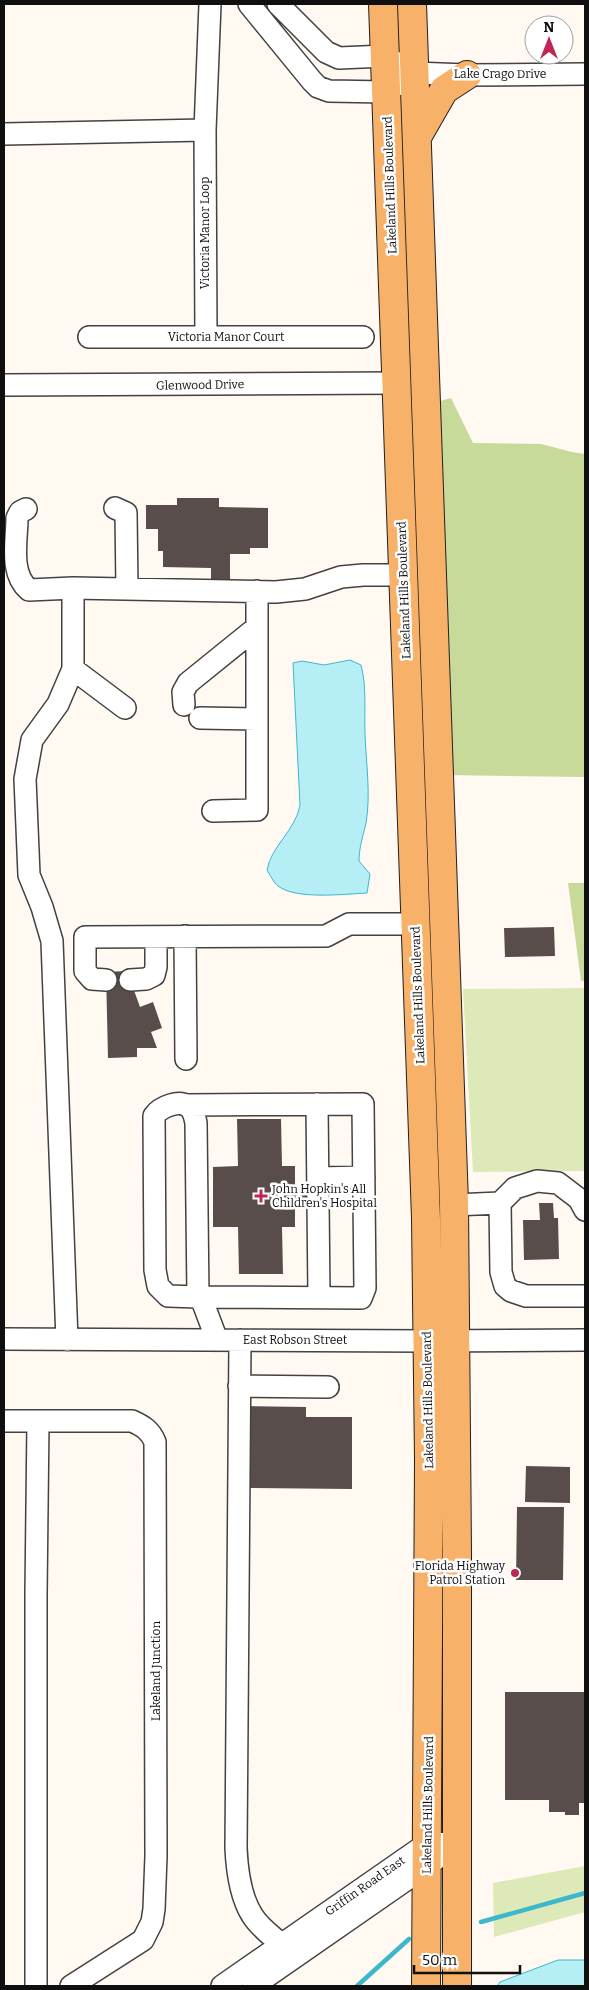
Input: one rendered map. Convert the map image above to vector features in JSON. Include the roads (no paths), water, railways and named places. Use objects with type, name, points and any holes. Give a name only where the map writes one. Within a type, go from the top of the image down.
[{"type":"main road","name":"Lakeland Hills Boulevard","points":[[383,4],[426,1219],[428,1341],[426,1986]]},
{"type":"main road","points":[[412,4],[454,1205],[457,1986]]},
{"type":"main road","points":[[417,137],[444,90],[467,75]]},
{"type":"main road","points":[[404,575],[418,588],[422,612],[427,776],[440,818]]},
{"type":"street","name":"Victoria Manor Loop","points":[[206,337],[205,130],[210,4]]},
{"type":"street","points":[[248,4],[312,81],[324,90],[386,92],[414,73],[385,56],[339,58],[332,56],[298,26],[278,4]]},
{"type":"street","points":[[281,43],[298,26]]},
{"type":"street","name":"Lake Crago Drive","points":[[414,73],[467,75],[585,74]]},
{"type":"street","points":[[4,134],[205,130]]},
{"type":"street","name":"Victoria Manor Court","points":[[89,337],[362,337]]},
{"type":"street","name":"Glenwood Drive","points":[[4,385],[397,383]]},
{"type":"street","points":[[26,508],[20,512],[18,518],[16,572],[21,583],[29,590],[73,588],[257,591],[305,589],[341,577],[404,575]]},
{"type":"street","points":[[115,508],[126,512],[127,589]]},
{"type":"street","points":[[67,1340],[52,941],[42,907],[29,876],[25,779],[32,740],[58,704],[73,669],[73,588]]},
{"type":"street","points":[[213,811],[256,810],[257,591]]},
{"type":"street","points":[[256,628],[188,683],[183,692],[192,712],[256,719]]},
{"type":"street","points":[[73,669],[125,708]]},
{"type":"street","points":[[106,980],[92,979],[85,971],[85,937],[326,936],[349,924],[416,924]]},
{"type":"street","points":[[130,980],[146,979],[154,975],[156,967],[156,936]]},
{"type":"street","points":[[185,936],[186,1059]]},
{"type":"street","points":[[177,1104],[188,1106],[317,1104],[363,1104],[365,1288],[361,1298],[168,1296],[158,1286],[155,1270],[154,1116],[158,1110],[165,1106],[177,1104]]},
{"type":"street","points":[[317,1104],[320,1297]]},
{"type":"street","points":[[188,1106],[193,1110],[196,1123],[198,1297],[203,1303],[217,1340]]},
{"type":"street","points":[[318,1178],[364,1177]]},
{"type":"street","points":[[454,1205],[500,1203],[515,1188],[538,1181],[558,1183],[580,1199],[585,1210]]},
{"type":"street","points":[[500,1203],[501,1272],[505,1286],[511,1291],[526,1296],[585,1296]]},
{"type":"street","name":"East Robson Street","points":[[4,1340],[585,1340]]},
{"type":"street","points":[[240,1340],[236,1857],[241,1887],[252,1915],[282,1945]]},
{"type":"street","points":[[239,1386],[328,1387]]},
{"type":"street","name":"Lakeland Junction","points":[[4,1421],[132,1421],[142,1425],[151,1433],[155,1442],[156,1856],[152,1922],[143,1940],[71,1986]]},
{"type":"street","points":[[36,1986],[38,1421]]},
{"type":"street","name":"Griffin Road East","points":[[222,1986],[282,1945],[427,1854],[457,1844]]},
{"type":"street","name":"Griffin Road East","points":[[253,1986],[398,1883],[427,1854]]},
{"type":"water","points":[[350,660],[361,665],[364,682],[368,801],[359,861],[370,874],[367,893],[308,895],[296,893],[278,886],[267,870],[273,853],[294,822],[300,805],[293,663],[302,661],[324,665]]},
{"type":"water","points":[[558,1960],[585,1960],[585,1986],[497,1986],[500,1982]]},
{"type":"waterway","points":[[481,1922],[585,1893]]},
{"type":"waterway","points":[[357,1986],[409,1939]]},
{"type":"place","name":"John Hopkin's All Children's Hospital","points":[[261,1196]]},
{"type":"place","name":"Florida Highway Patrol Station","points":[[515,1573]]}]
